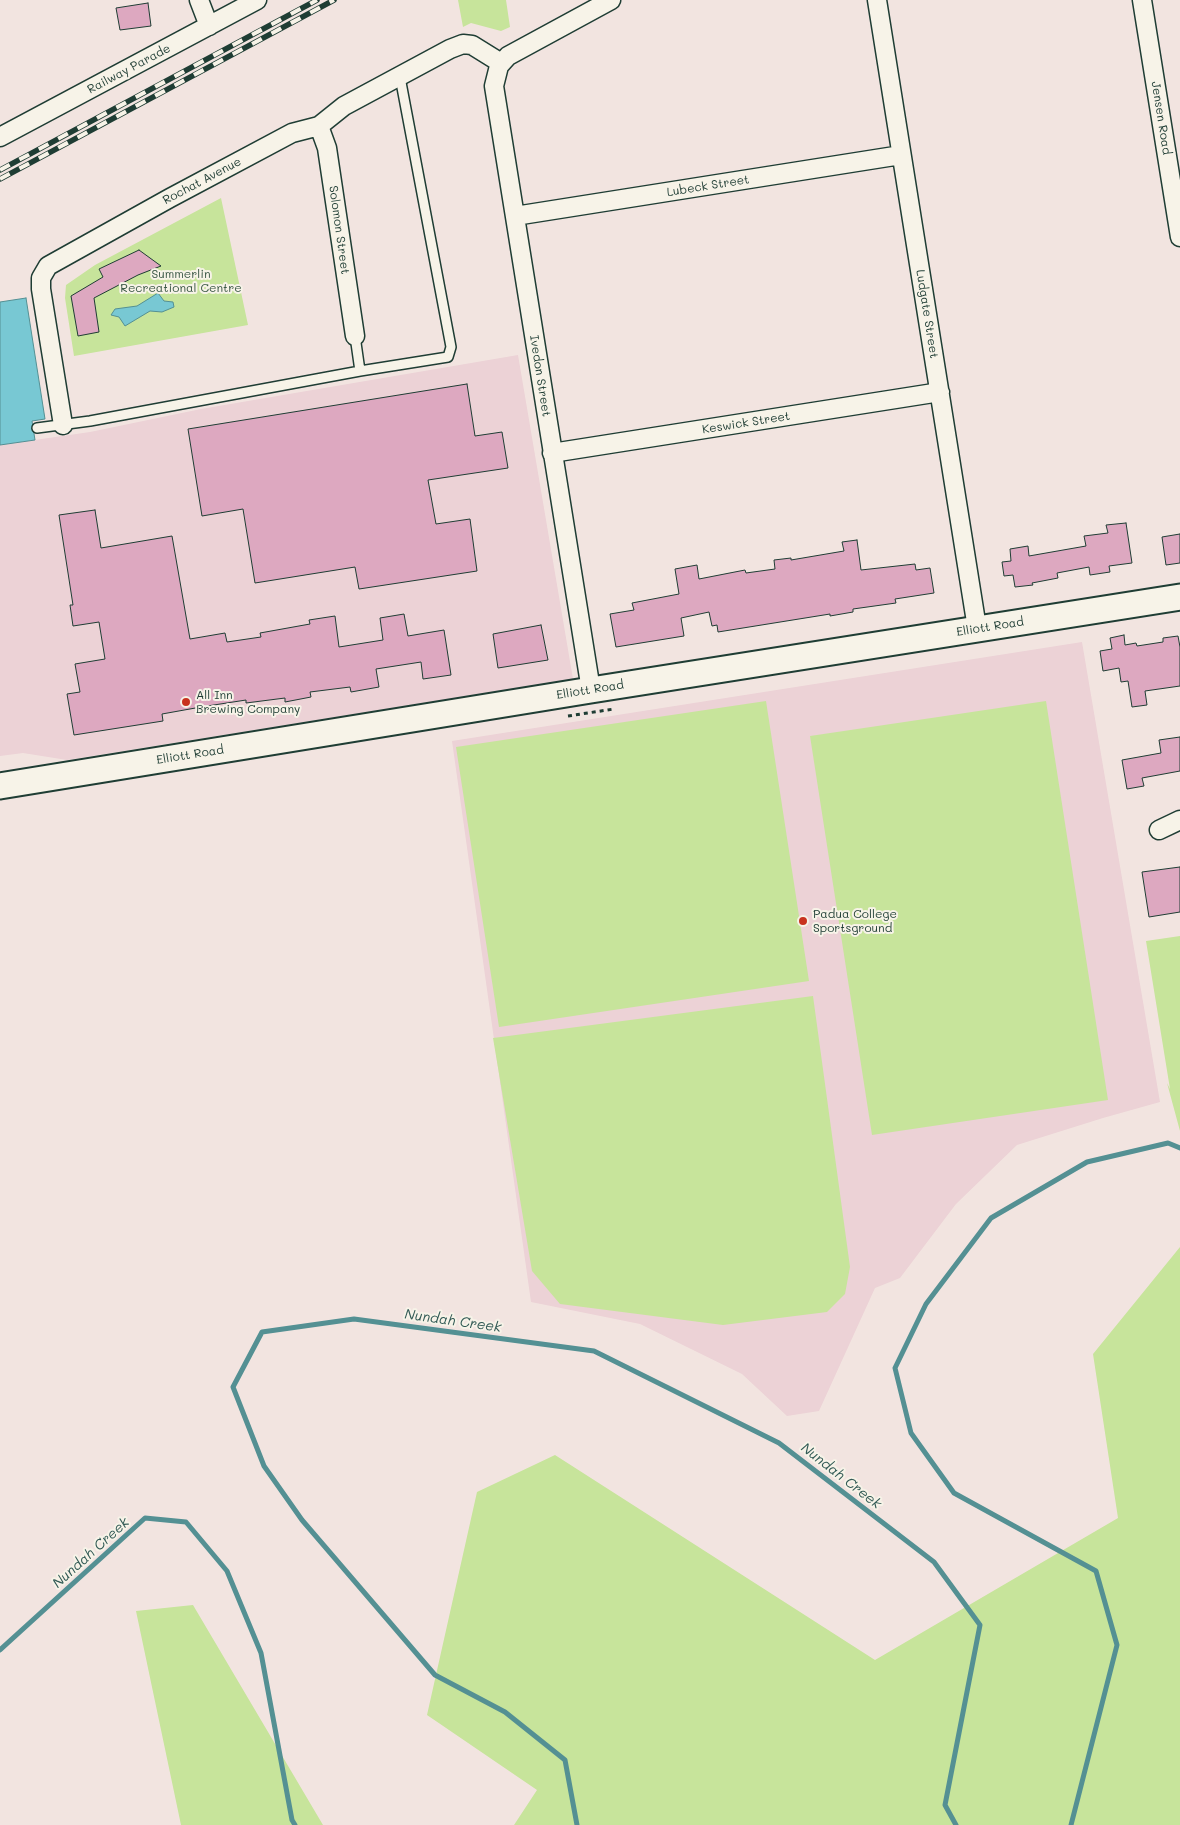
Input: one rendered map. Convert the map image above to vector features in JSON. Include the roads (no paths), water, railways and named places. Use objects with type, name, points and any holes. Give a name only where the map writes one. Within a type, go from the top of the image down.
[{"type":"street","points":[[199,0],[209,26]]},
{"type":"street","name":"Railway Parade","points":[[0,137],[257,0]]},
{"type":"street","points":[[500,63],[511,53],[611,0]]},
{"type":"street","name":"Ludgate Street","points":[[877,0],[977,628]]},
{"type":"street","name":"Jensen Road","points":[[1142,0],[1180,237]]},
{"type":"street","name":"Rochat Avenue","points":[[63,424],[40,278],[44,270],[51,263],[284,138],[298,131],[319,126],[344,106],[450,49],[463,44],[476,47],[500,63]]},
{"type":"street","name":"Ivedon Street","points":[[500,63],[495,76],[494,92],[591,690]]},
{"type":"street","name":"Solomon Street","points":[[319,126],[327,148],[355,336]]},
{"type":"street","name":"Lubeck Street","points":[[515,216],[901,155]]},
{"type":"street","name":"Keswick Street","points":[[552,453],[940,392]]},
{"type":"street","name":"Elliott Road","points":[[0,786],[1180,597]]},
{"type":"street","points":[[1159,830],[1180,820]]},
{"type":"lane","points":[[37,428],[90,421],[360,371],[448,357],[451,347],[400,76]]},
{"type":"lane","points":[[355,336],[360,371]]},
{"type":"water","points":[[158,293],[164,301],[173,302],[174,307],[162,312],[150,311],[125,326],[119,317],[111,315],[115,309],[137,306]]},
{"type":"water","points":[[26,298],[45,419],[32,421],[35,440],[0,445],[0,302]]},
{"type":"waterway","name":"Nundah Creek","points":[[1071,1825],[1117,1645],[1096,1571],[954,1493],[911,1433],[895,1368],[926,1304],[991,1218],[1087,1162],[1168,1143],[1180,1148]]},
{"type":"waterway","name":"Nundah Creek","points":[[577,1825],[565,1760],[505,1712],[435,1675],[302,1520],[264,1466],[233,1387],[262,1332],[354,1319],[594,1351],[779,1443],[934,1562],[980,1625],[945,1805],[956,1825]]},
{"type":"waterway","name":"Nundah Creek","points":[[0,1650],[145,1518],[186,1522],[227,1571],[261,1653],[292,1820],[295,1825]]},
{"type":"railway","points":[[0,170],[317,0]]},
{"type":"railway","points":[[0,179],[334,0]]},
{"type":"place","name":"All Inn Brewing Company","points":[[186,702]]},
{"type":"place","name":"Padua College Sportsground","points":[[803,921]]},
{"type":"park label","name":"Summerlin Recreational Centre","points":[[181,281]]}]
